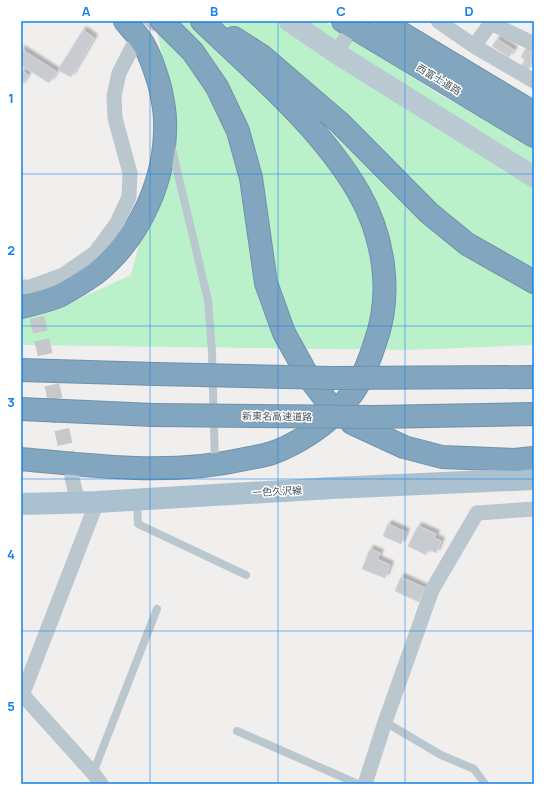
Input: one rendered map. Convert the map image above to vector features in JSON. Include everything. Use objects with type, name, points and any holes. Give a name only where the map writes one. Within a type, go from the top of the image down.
[{"type":"highway","points":[[26,294],[58,296],[95,274],[119,250],[132,234],[148,207],[159,178],[164,149],[166,119],[156,74],[144,44],[125,21]]},
{"type":"highway","points":[[162,21],[193,52],[217,87],[238,131],[250,178],[266,283],[284,333],[309,378],[326,400]]},
{"type":"highway","points":[[21,459],[110,467],[169,469],[215,466],[272,453],[297,441],[327,420],[354,391],[371,355],[381,327],[385,290],[382,259],[374,225],[359,193],[333,154],[290,105],[202,21]]},
{"type":"highway","points":[[207,21],[262,56],[340,123],[428,213],[467,244],[530,280]]},
{"type":"highway","name":"西富士道路","points":[[381,21],[534,113]]},
{"type":"highway","name":"西富士道路","points":[[342,38],[534,136]]},
{"type":"highway","points":[[21,370],[331,378],[534,377]]},
{"type":"highway","name":"新東名高速道路","points":[[21,409],[153,415],[375,417],[534,414]]},
{"type":"highway","points":[[352,423],[404,447],[442,457],[524,459]]},
{"type":"main road","name":"一色久沢線","points":[[21,504],[88,502],[332,488],[534,479]]},
{"type":"street","points":[[289,21],[342,38],[534,177]]},
{"type":"street","points":[[438,21],[474,46],[534,81]]},
{"type":"street","points":[[474,46],[491,23],[534,44]]},
{"type":"street","points":[[26,294],[63,275],[96,252],[117,223],[129,197],[130,173],[115,118],[114,96],[118,73],[133,46]]},
{"type":"street","points":[[72,478],[88,502],[21,695],[97,779]]},
{"type":"street","points":[[365,784],[385,722],[432,590],[477,513],[534,509]]},
{"type":"lane","points":[[166,119],[208,300],[212,352],[215,466]]},
{"type":"lane","points":[[137,499],[138,524],[246,575]]},
{"type":"lane","points":[[97,779],[157,609]]},
{"type":"lane","points":[[385,722],[441,754],[474,769],[485,784]]},
{"type":"lane","points":[[237,731],[358,784]]},
{"type":"green space","points":[[156,21],[324,21],[440,95],[505,129],[534,147],[534,345],[409,350],[21,345],[21,318],[72,302],[131,275],[172,120]]},
{"type":"building","points":[[83,30],[94,38],[71,77],[58,70]]},
{"type":"building","points":[[497,39],[514,50],[509,57],[492,46]]},
{"type":"building","points":[[526,48],[534,53],[530,63],[532,64],[528,70],[521,66],[525,60],[521,57]]},
{"type":"building","points":[[21,49],[57,72],[49,83],[21,65]]},
{"type":"building","points":[[21,70],[28,75],[21,86]]},
{"type":"building","points":[[388,524],[406,532],[401,544],[383,536]]},
{"type":"building","points":[[418,526],[436,534],[434,538],[441,541],[436,553],[428,549],[426,555],[408,546]]},
{"type":"building","points":[[370,549],[380,553],[377,559],[390,565],[385,578],[362,569]]},
{"type":"building","points":[[401,577],[425,588],[419,602],[395,591]]},
{"type":"tunnel","points":[[133,45],[152,21]]},
{"type":"tunnel","points":[[32,295],[71,471]]}]
